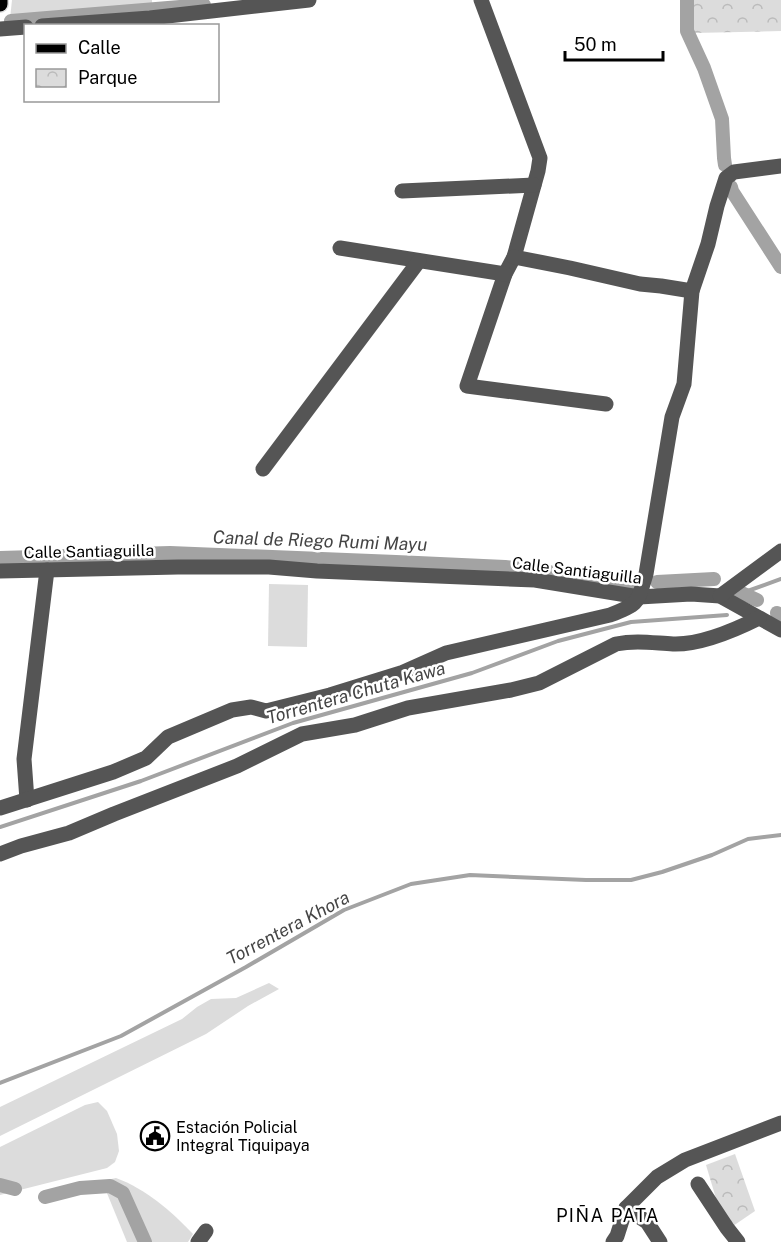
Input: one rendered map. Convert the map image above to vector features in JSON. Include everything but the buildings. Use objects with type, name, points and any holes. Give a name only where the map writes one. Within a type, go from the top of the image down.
[{"type":"street","points":[[69,24],[150,18],[309,0]]},
{"type":"street","points":[[481,0],[540,158],[514,257],[505,274],[467,386],[606,404]]},
{"type":"street","points":[[0,29],[24,27]]},
{"type":"street","points":[[0,808],[113,772],[146,758],[168,737],[232,710],[251,707],[266,711],[330,695],[401,673],[446,653],[610,615],[632,607],[639,597],[646,574],[672,417],[684,384],[692,291],[726,178],[734,172],[781,166]]},
{"type":"street","points":[[402,191],[534,185]]},
{"type":"street","points":[[340,248],[505,274]]},
{"type":"street","points":[[514,257],[640,284],[692,291]]},
{"type":"street","points":[[263,469],[419,261]]},
{"type":"street","points":[[727,600],[781,551]]},
{"type":"street","name":"Calle Santiaguilla","points":[[0,571],[269,567],[535,580],[639,597],[691,594],[727,600],[781,630]]},
{"type":"street","points":[[27,800],[24,759],[47,570]]},
{"type":"street","points":[[0,854],[69,833],[237,766],[302,734],[354,725],[408,708],[512,690],[539,683],[616,644],[629,641],[676,644],[711,638],[739,628],[757,616]]},
{"type":"street","points":[[613,1242],[626,1208],[657,1177],[685,1160],[781,1123]]},
{"type":"street","points":[[698,1184],[738,1242]]},
{"type":"street","points":[[626,1208],[647,1222],[660,1242]]},
{"type":"green space","points":[[12,0],[152,0],[152,6],[10,19]]},
{"type":"green space","points":[[691,0],[781,0],[781,31],[693,33]]},
{"type":"green space","points":[[269,584],[308,585],[307,647],[268,646]]},
{"type":"green space","points":[[269,983],[279,989],[206,1034],[0,1136],[0,1107],[182,1019],[211,999],[236,998]]},
{"type":"green space","points":[[98,1102],[107,1111],[117,1134],[119,1151],[115,1162],[107,1168],[0,1195],[0,1147],[85,1105]]},
{"type":"green space","points":[[735,1154],[755,1211],[733,1226],[718,1205],[706,1165]]},
{"type":"green space","points":[[116,1178],[148,1194],[176,1217],[193,1234],[188,1242],[127,1242],[102,1181]]},
{"type":"waterway","points":[[687,0],[687,31],[704,68],[722,119],[725,165]]},
{"type":"waterway","points":[[11,21],[204,5]]},
{"type":"waterway","points":[[731,187],[781,267]]},
{"type":"waterway","name":"Canal de Riego Rumi Mayu","points":[[0,558],[170,553],[505,567],[638,583]]},
{"type":"waterway","name":"Canal de Riego Rumi Mayu","points":[[657,582],[714,579]]},
{"type":"waterway","points":[[742,593],[781,579]]},
{"type":"waterway","name":"Canal de Riego Rumi Mayu","points":[[731,588],[757,600]]},
{"type":"waterway","name":"Canal de Riego Rumi Mayu","points":[[777,613],[781,615]]},
{"type":"waterway","name":"Torrentera Chuta Kawa","points":[[0,827],[141,781],[293,723],[472,673],[558,641],[631,622],[727,615]]},
{"type":"waterway","name":"Torrentera Khora","points":[[0,1083],[121,1036],[344,910],[411,884],[470,875],[631,880],[712,855],[748,839],[781,835]]},
{"type":"waterway","points":[[0,1185],[15,1189]]},
{"type":"waterway","points":[[45,1197],[80,1188],[110,1186],[123,1193],[145,1242]]},
{"type":"place","name":"Estación Policial Integral Tiquipaya","points":[[155,1136]]},
{"type":"district","name":"PIÑA PATA","points":[[608,1216]]}]
